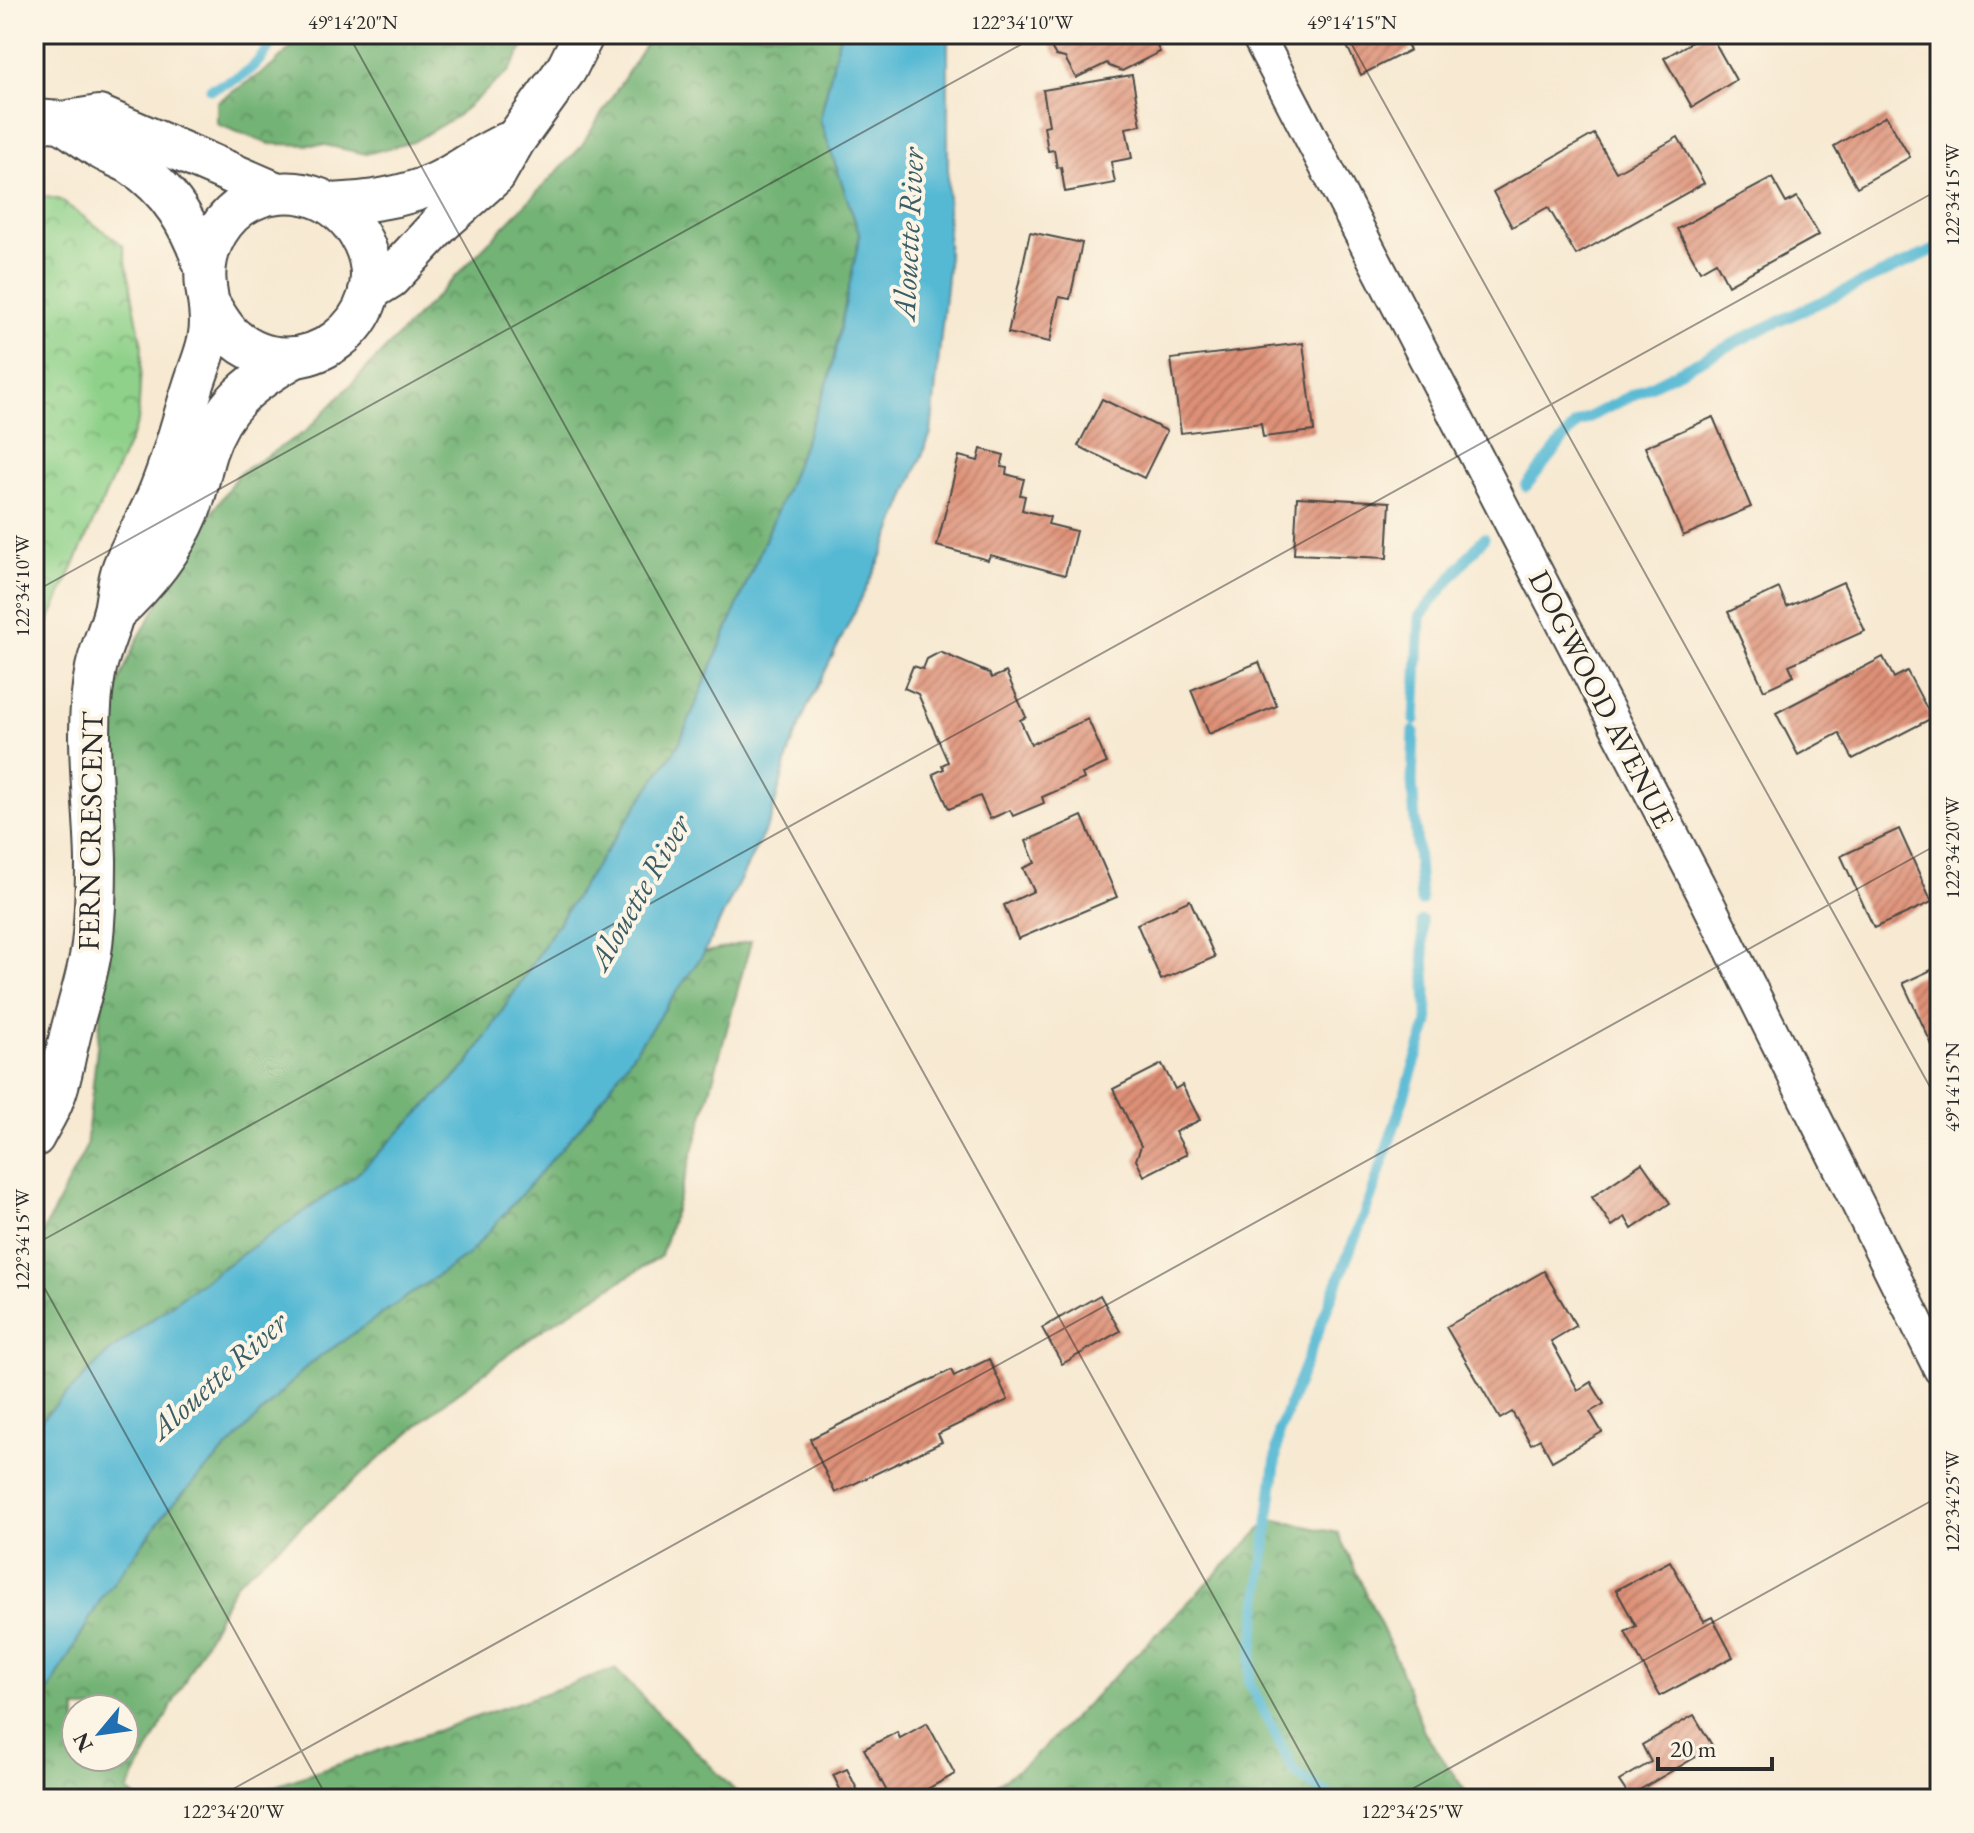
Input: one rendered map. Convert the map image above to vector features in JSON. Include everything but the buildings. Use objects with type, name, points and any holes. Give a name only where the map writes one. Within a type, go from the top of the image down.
[{"type":"street","points":[[369,291],[390,278],[442,222],[495,175],[515,140],[567,68],[584,34]]},
{"type":"street","name":"DOGWOOD AVENUE","points":[[1257,34],[1706,899],[1940,1369]]},
{"type":"street","points":[[48,121],[99,116],[277,193]]},
{"type":"street","points":[[48,121],[132,165],[160,187],[184,217],[195,238],[208,286],[221,323],[244,345],[274,357],[295,357],[335,344],[351,329],[362,312],[369,291],[370,270],[366,249],[346,215],[331,204],[295,192],[277,193],[242,205],[216,233],[208,286]]},
{"type":"street","points":[[331,204],[388,198],[418,190],[438,182],[481,154],[515,140]]},
{"type":"street","name":"FERN CRESCENT","points":[[34,1137],[54,1098],[92,947],[96,864],[91,724],[96,668],[113,614],[121,571],[168,467],[209,335],[208,286]]},
{"type":"street","name":"FERN CRESCENT","points":[[113,614],[141,588],[179,533],[191,509],[206,453],[223,415],[250,386],[295,357]]},
{"type":"green space","points":[[305,34],[532,34],[508,72],[457,116],[413,142],[366,154],[325,145],[269,144],[217,124],[217,102],[272,66]]},
{"type":"green space","points":[[652,34],[840,34],[820,120],[860,235],[830,376],[786,490],[679,744],[581,888],[467,1066],[354,1177],[192,1289],[109,1352],[34,1427],[34,1250],[86,1147],[115,884],[111,782],[115,691],[136,642],[209,517],[238,474],[306,431],[580,148]]},
{"type":"green space","points":[[34,194],[60,200],[123,245],[142,346],[138,422],[34,654]]},
{"type":"green space","points":[[751,941],[661,1256],[546,1327],[446,1401],[236,1583],[140,1766],[140,1693],[60,1693],[60,1773],[136,1773],[127,1791],[137,1799],[34,1799],[34,1717],[101,1599],[169,1508],[308,1365],[470,1253],[588,1118],[704,953]]},
{"type":"green space","points":[[1271,1519],[1338,1533],[1397,1660],[1424,1732],[1471,1799],[976,1799],[1032,1759]]},
{"type":"green space","points":[[615,1669],[743,1799],[238,1799]]},
{"type":"water","name":"Alouette River","points":[[840,34],[948,34],[948,267],[931,433],[881,558],[807,708],[790,749],[771,818],[704,953],[588,1118],[470,1253],[308,1365],[169,1508],[101,1599],[34,1717],[34,1427],[109,1352],[192,1289],[354,1177],[467,1066],[581,888],[679,744],[786,490],[830,376],[860,235],[820,120]]},
{"type":"waterway","points":[[211,89],[250,69],[277,34]]},
{"type":"waterway","points":[[1526,486],[1576,424],[1758,331],[1940,247]]},
{"type":"waterway","points":[[1415,720],[1420,616],[1484,538]]},
{"type":"waterway","points":[[1414,731],[1412,782],[1421,901]]},
{"type":"waterway","points":[[1334,1799],[1295,1773],[1249,1682],[1279,1431],[1371,1197],[1428,1023],[1422,921]]}]
